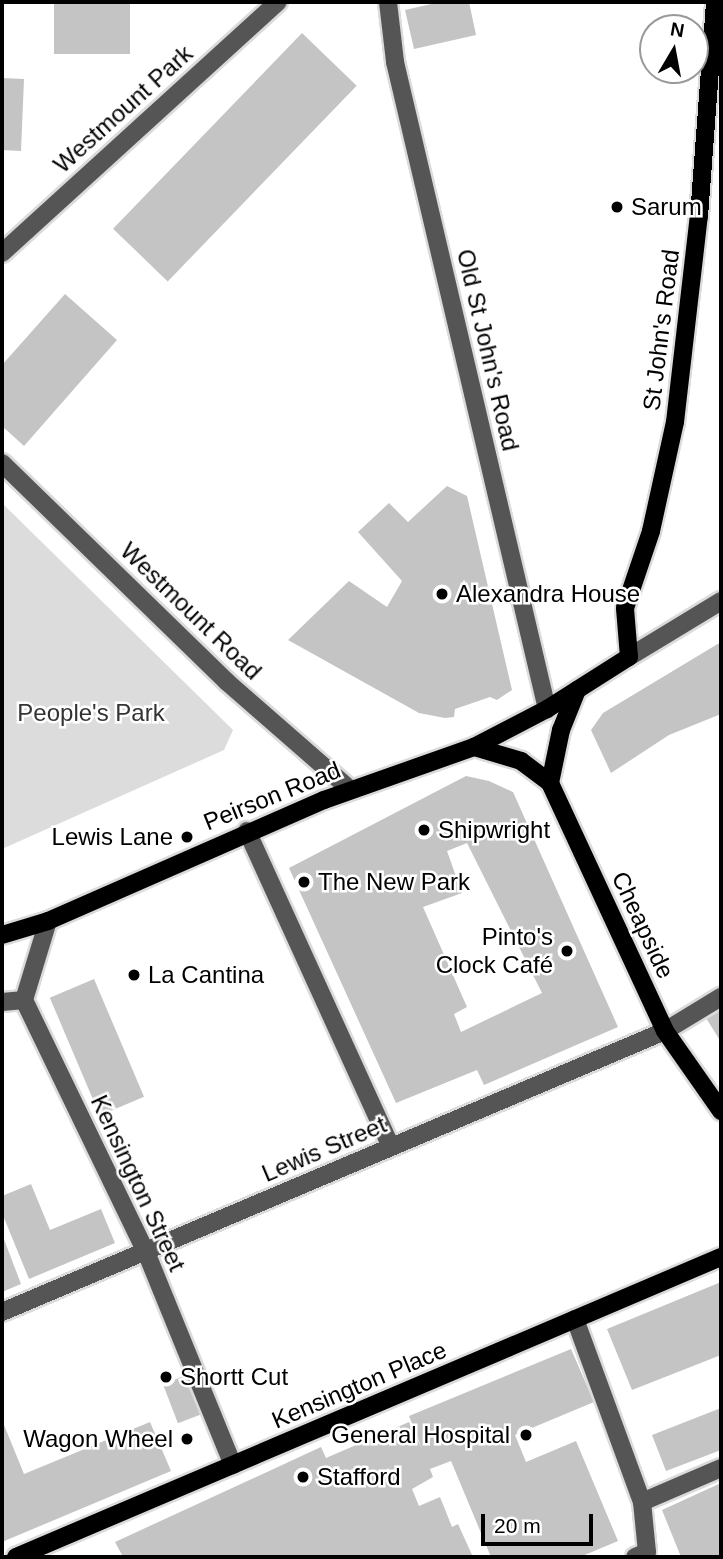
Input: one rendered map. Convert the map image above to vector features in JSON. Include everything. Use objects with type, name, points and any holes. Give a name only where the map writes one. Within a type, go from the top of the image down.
[{"type":"main road","name":"St John's Road","points":[[629,657],[625,608],[651,531],[675,422],[699,216],[715,2]]},
{"type":"main road","name":"Peirson Road","points":[[2,935],[48,920],[247,831],[351,790],[474,747],[547,709],[629,657]]},
{"type":"main road","points":[[550,783],[561,730],[577,690]]},
{"type":"main road","name":"Cheapside","points":[[474,747],[521,761],[550,783],[665,1031],[721,1111]]},
{"type":"main road","name":"Kensington Place","points":[[16,1557],[721,1257]]},
{"type":"street","name":"Westmount Park","points":[[2,253],[278,2]]},
{"type":"street","name":"Old St John's Road","points":[[388,2],[394,62],[547,709]]},
{"type":"street","name":"Westmount Road","points":[[2,463],[227,682],[351,790]]},
{"type":"street","points":[[629,657],[721,601]]},
{"type":"street","points":[[247,831],[391,1147]]},
{"type":"street","points":[[2,1002],[24,1000],[48,920]]},
{"type":"street","name":"Lewis Street","points":[[2,1312],[665,1031],[721,997]]},
{"type":"street","name":"Kensington Street","points":[[24,1000],[146,1252],[233,1465]]},
{"type":"street","points":[[575,1319],[642,1502],[647,1552],[635,1557]]},
{"type":"street","points":[[642,1502],[721,1468]]},
{"type":"green space","name":"People's Park","points":[[2,503],[233,730],[224,750],[2,849]]},
{"type":"building","points":[[54,2],[130,2],[130,54],[54,54]]},
{"type":"building","points":[[440,2],[469,2],[476,35],[414,49],[405,10]]},
{"type":"building","points":[[302,33],[357,86],[168,281],[113,229]]},
{"type":"building","points":[[2,78],[24,79],[21,151],[2,150]]},
{"type":"building","points":[[65,294],[117,340],[24,446],[2,426],[2,365]]},
{"type":"building","name":"Alexandra House","points":[[447,486],[467,496],[512,690],[497,700],[490,697],[455,709],[454,717],[445,718],[419,713],[288,640],[349,581],[387,607],[402,581],[358,532],[389,503],[408,522]]},
{"type":"building","points":[[721,642],[721,714],[669,735],[611,773],[591,730],[603,713]]},
{"type":"building","points":[[466,776],[489,781],[513,792],[618,1027],[484,1085],[477,1070],[396,1103],[289,868]],"holes":[[[467,843],[542,993],[461,1032],[454,1014],[467,1007],[423,907],[462,893],[447,851]]]},
{"type":"building","points":[[94,979],[144,1097],[100,1116],[50,998]]},
{"type":"building","points":[[721,1008],[721,1042],[706,1018]]},
{"type":"building","points":[[31,1184],[50,1230],[101,1209],[115,1243],[29,1279],[2,1213],[2,1196]]},
{"type":"building","points":[[2,1234],[21,1284],[2,1292]]},
{"type":"building","points":[[721,1282],[721,1355],[632,1390],[607,1329]]},
{"type":"building","points":[[571,1349],[594,1402],[515,1435],[526,1462],[576,1441],[618,1541],[580,1557],[491,1557],[451,1461],[430,1469],[433,1477],[412,1489],[419,1506],[440,1497],[452,1527],[458,1524],[473,1557],[123,1557],[115,1542],[321,1447],[326,1458],[409,1422],[422,1449],[409,1416]]},
{"type":"building","points":[[189,1374],[204,1413],[178,1423],[163,1384]]},
{"type":"building","points":[[721,1408],[721,1450],[666,1471],[652,1435]]},
{"type":"building","points":[[2,1420],[24,1474],[150,1422],[171,1471],[2,1542]]},
{"type":"building","points":[[721,1483],[721,1557],[681,1557],[662,1510]]},
{"type":"place","name":"Sarum","points":[[617,207]]},
{"type":"place","name":"Alexandra House","points":[[442,594]]},
{"type":"place","name":"Shipwright","points":[[424,830]]},
{"type":"place","name":"Lewis Lane","points":[[187,837]]},
{"type":"place","name":"The New Park","points":[[304,882]]},
{"type":"place","name":"Pinto's Clock Café","points":[[567,951]]},
{"type":"place","name":"La Cantina","points":[[134,975]]},
{"type":"place","name":"Shortt Cut","points":[[166,1377]]},
{"type":"place","name":"General Hospital","points":[[526,1435]]},
{"type":"place","name":"Wagon Wheel","points":[[187,1439]]},
{"type":"place","name":"Stafford","points":[[303,1477]]}]
